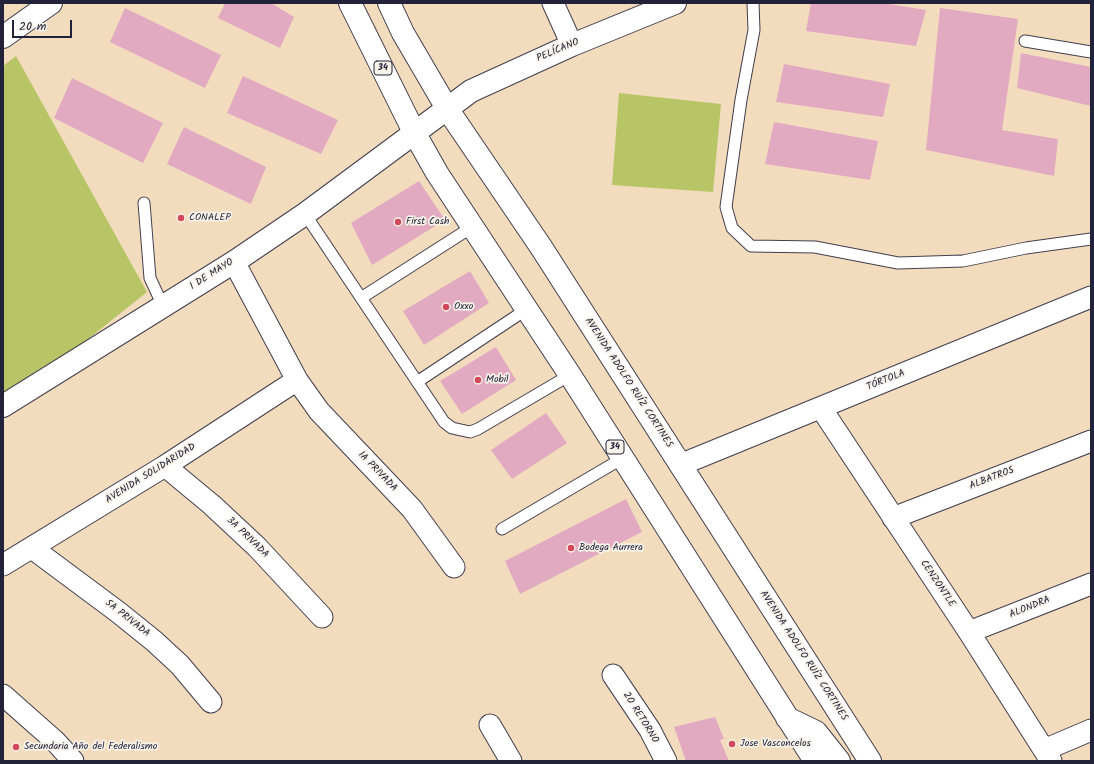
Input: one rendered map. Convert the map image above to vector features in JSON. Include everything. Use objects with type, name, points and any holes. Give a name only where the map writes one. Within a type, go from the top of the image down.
[{"type":"main road","points":[[3,37],[51,3]]},
{"type":"main road","name":"34","points":[[350,3],[415,134],[437,173],[570,375],[815,761]]},
{"type":"main road","name":"AVENIDA ADOLFO RUÍZ CORTINES","points":[[389,3],[403,33],[448,110],[541,247],[870,761]]},
{"type":"main road","name":"PELÍCANO","points":[[415,134],[471,91],[572,45],[675,3]]},
{"type":"main road","name":"1 DE MAYO","points":[[3,406],[234,262],[305,214],[415,134]]},
{"type":"main road","points":[[787,718],[816,732],[839,761]]},
{"type":"street","points":[[553,3],[572,45]]},
{"type":"street","name":"1A PRIVADA","points":[[234,262],[297,380],[319,411],[412,509],[454,567]]},
{"type":"street","name":"TÓRTOLA","points":[[680,465],[1090,301]]},
{"type":"street","name":"AVENIDA SOLIDARIDAD","points":[[3,565],[165,466],[297,380]]},
{"type":"street","name":"CENZONTLE","points":[[821,408],[969,632],[1048,756]]},
{"type":"street","name":"ALBATROS","points":[[893,518],[1091,441]]},
{"type":"street","name":"3A PRIVADA","points":[[165,466],[212,505],[256,547],[322,617]]},
{"type":"street","name":"5A PRIVADA","points":[[32,548],[118,612],[154,641],[180,665],[211,702]]},
{"type":"street","name":"ALONDRA","points":[[969,632],[1091,584]]},
{"type":"street","name":"2O RETORNO","points":[[613,675],[650,730],[666,761]]},
{"type":"street","points":[[3,695],[55,741],[73,761]]},
{"type":"street","points":[[490,725],[511,761]]},
{"type":"street","points":[[1048,756],[1091,730]]},
{"type":"lane","points":[[753,3],[754,30],[741,100],[726,207],[732,228],[752,246],[815,247],[898,263],[963,261],[1026,248],[1091,239]]},
{"type":"lane","points":[[1025,41],[1091,52]]},
{"type":"lane","points":[[144,203],[150,278],[163,306]]},
{"type":"lane","points":[[305,214],[444,422],[452,428],[470,432],[570,375]]},
{"type":"lane","points":[[361,298],[472,227]]},
{"type":"lane","points":[[417,382],[527,309]]},
{"type":"lane","points":[[502,529],[623,458]]},
{"type":"green space","points":[[16,56],[147,292],[27,388],[3,402],[3,66]]},
{"type":"green space","points":[[619,93],[721,104],[713,192],[612,185]]},
{"type":"building","points":[[225,3],[271,3],[294,17],[280,48],[218,18]]},
{"type":"building","points":[[811,3],[883,3],[926,10],[916,46],[806,31]]},
{"type":"building","points":[[125,8],[221,55],[205,88],[110,42]]},
{"type":"building","points":[[940,8],[1018,19],[1002,130],[1058,139],[1054,176],[926,150]]},
{"type":"building","points":[[1021,53],[1091,67],[1091,106],[1017,88]]},
{"type":"building","points":[[784,64],[890,84],[883,117],[776,102]]},
{"type":"building","points":[[243,76],[338,120],[321,154],[227,113]]},
{"type":"building","points":[[72,78],[163,123],[143,163],[54,118]]},
{"type":"building","points":[[774,122],[878,141],[870,180],[765,164]]},
{"type":"building","points":[[184,127],[266,167],[251,204],[167,164]]},
{"type":"building","name":"First Cash","points":[[419,181],[445,220],[372,265],[351,223]]},
{"type":"building","name":"Oxxo","points":[[470,271],[489,303],[424,345],[403,311]]},
{"type":"building","name":"Mobil","points":[[496,347],[516,380],[462,414],[440,381]]},
{"type":"building","points":[[546,413],[567,443],[512,479],[491,450]]},
{"type":"building","name":"Bodega Aurrera","points":[[626,499],[642,532],[520,594],[505,561]]},
{"type":"building","points":[[715,717],[724,739],[720,740],[729,761],[686,761],[674,727]]},
{"type":"place","name":"CONALEP","points":[[181,218]]},
{"type":"place","name":"First Cash","points":[[398,222]]},
{"type":"place","name":"Oxxo","points":[[446,307]]},
{"type":"place","name":"Mobil","points":[[478,380]]},
{"type":"place","name":"Bodega Aurrera","points":[[571,548]]},
{"type":"place","name":"Jose Vasconcelos","points":[[732,744]]},
{"type":"place","name":"Secundaria Año del Federalismo","points":[[16,747]]}]
